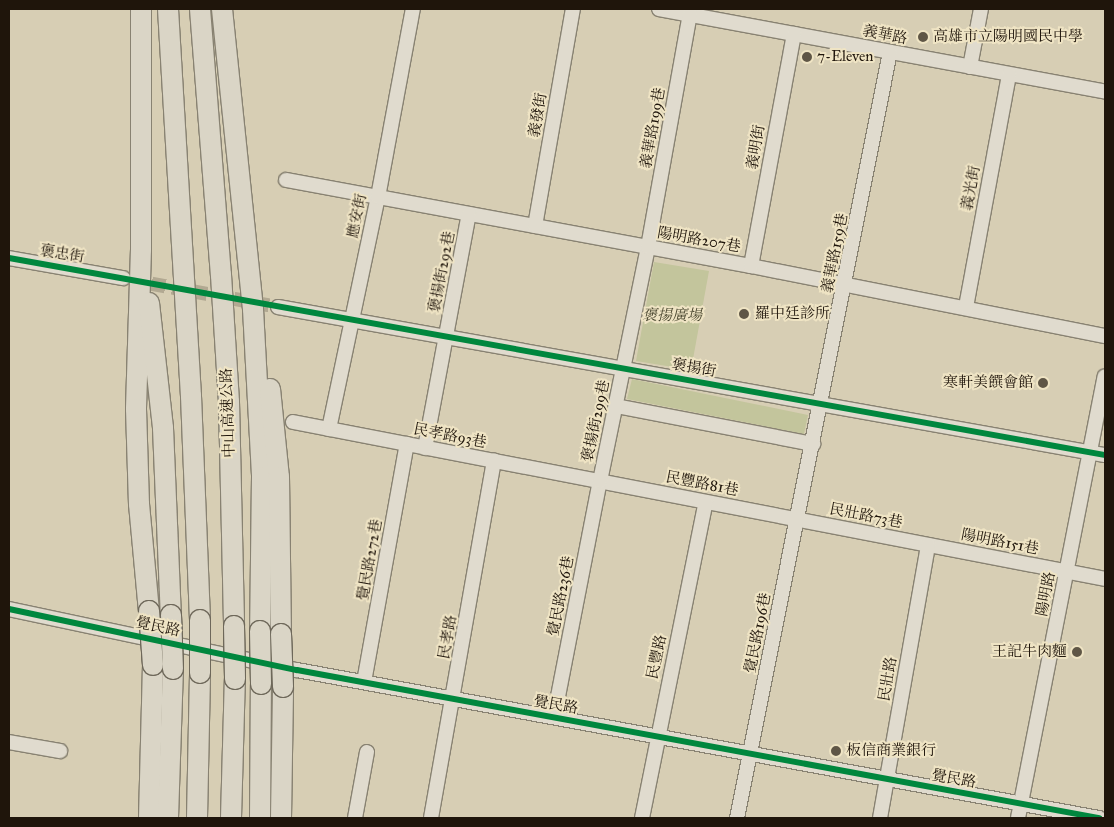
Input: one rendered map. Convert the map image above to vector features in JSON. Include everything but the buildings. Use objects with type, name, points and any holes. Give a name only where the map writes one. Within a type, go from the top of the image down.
[{"type":"highway","points":[[141,9],[141,249],[136,409],[139,504],[153,666],[149,818]]},
{"type":"highway","points":[[168,9],[191,396],[200,620],[197,818]]},
{"type":"highway","name":"中山高速公路","points":[[200,9],[229,402],[235,679],[231,818]]},
{"type":"highway","points":[[222,9],[253,309],[262,477],[260,818]]},
{"type":"highway","points":[[141,249],[163,428],[172,669],[168,818]]},
{"type":"highway","points":[[253,309],[269,374],[279,477],[283,687],[281,818]]},
{"type":"street","name":"應安街","points":[[329,429],[378,197],[413,9]]},
{"type":"street","name":"義發街","points":[[535,226],[573,9]]},
{"type":"street","name":"義華路","points":[[660,9],[1105,92]]},
{"type":"street","points":[[970,67],[981,9]]},
{"type":"street","name":"義華路199巷","points":[[624,368],[648,248],[690,14]]},
{"type":"street","name":"義明街","points":[[751,266],[794,34]]},
{"type":"street","name":"義華路159巷","points":[[798,519],[890,52]]},
{"type":"street","name":"義光街","points":[[966,307],[1009,75]]},
{"type":"street","name":"陽明路207巷","points":[[286,180],[751,266],[1105,336]]},
{"type":"street","name":"褒揚街292巷","points":[[425,448],[469,214]]},
{"type":"street","name":"褒忠街","points":[[9,258],[117,277]]},
{"type":"street","name":"褒揚街","points":[[278,307],[352,318],[1105,455]]},
{"type":"street","name":"褒揚街299巷","points":[[600,481],[624,368]]},
{"type":"street","name":"陽明路","points":[[1018,818],[1105,377]]},
{"type":"street","points":[[616,406],[813,444]]},
{"type":"street","name":"民孝路93巷","points":[[293,422],[600,481]]},
{"type":"street","name":"覺民路272巷","points":[[364,682],[407,444]]},
{"type":"street","name":"民孝路","points":[[431,818],[454,699],[494,461]]},
{"type":"street","name":"民豐路81巷","points":[[600,481],[798,519]]},
{"type":"street","name":"覺民路236巷","points":[[554,718],[600,481]]},
{"type":"street","name":"民豐路","points":[[642,818],[706,502]]},
{"type":"street","name":"民壯路73巷","points":[[798,519],[928,544]]},
{"type":"street","name":"覺民路196巷","points":[[737,818],[798,519]]},
{"type":"street","name":"陽明路151巷","points":[[928,544],[1105,579]]},
{"type":"street","name":"民壯路","points":[[880,818],[928,544]]},
{"type":"street","name":"覺民路","points":[[9,609],[364,682],[1099,818]]},
{"type":"street","points":[[9,742],[60,751]]},
{"type":"street","points":[[355,818],[367,752]]},
{"type":"green space","name":"褒揚廣場","points":[[654,262],[709,271],[691,370],[636,361]]},
{"type":"green space","points":[[632,379],[808,415],[804,434],[627,399]]},
{"type":"tunnel","points":[[131,280],[278,307]]},
{"type":"cycle path","points":[[9,258],[1105,455]]},
{"type":"cycle path","points":[[9,609],[297,670],[1099,818]]},
{"type":"place","name":"高雄市立陽明國民中學","points":[[923,37]]},
{"type":"place","name":"7-Eleven","points":[[807,57]]},
{"type":"place","name":"羅中廷診所","points":[[744,314]]},
{"type":"place","name":"寒軒美饌會館","points":[[1043,383]]},
{"type":"place","name":"王記牛肉麵","points":[[1077,652]]},
{"type":"place","name":"板信商業銀行","points":[[836,751]]}]
